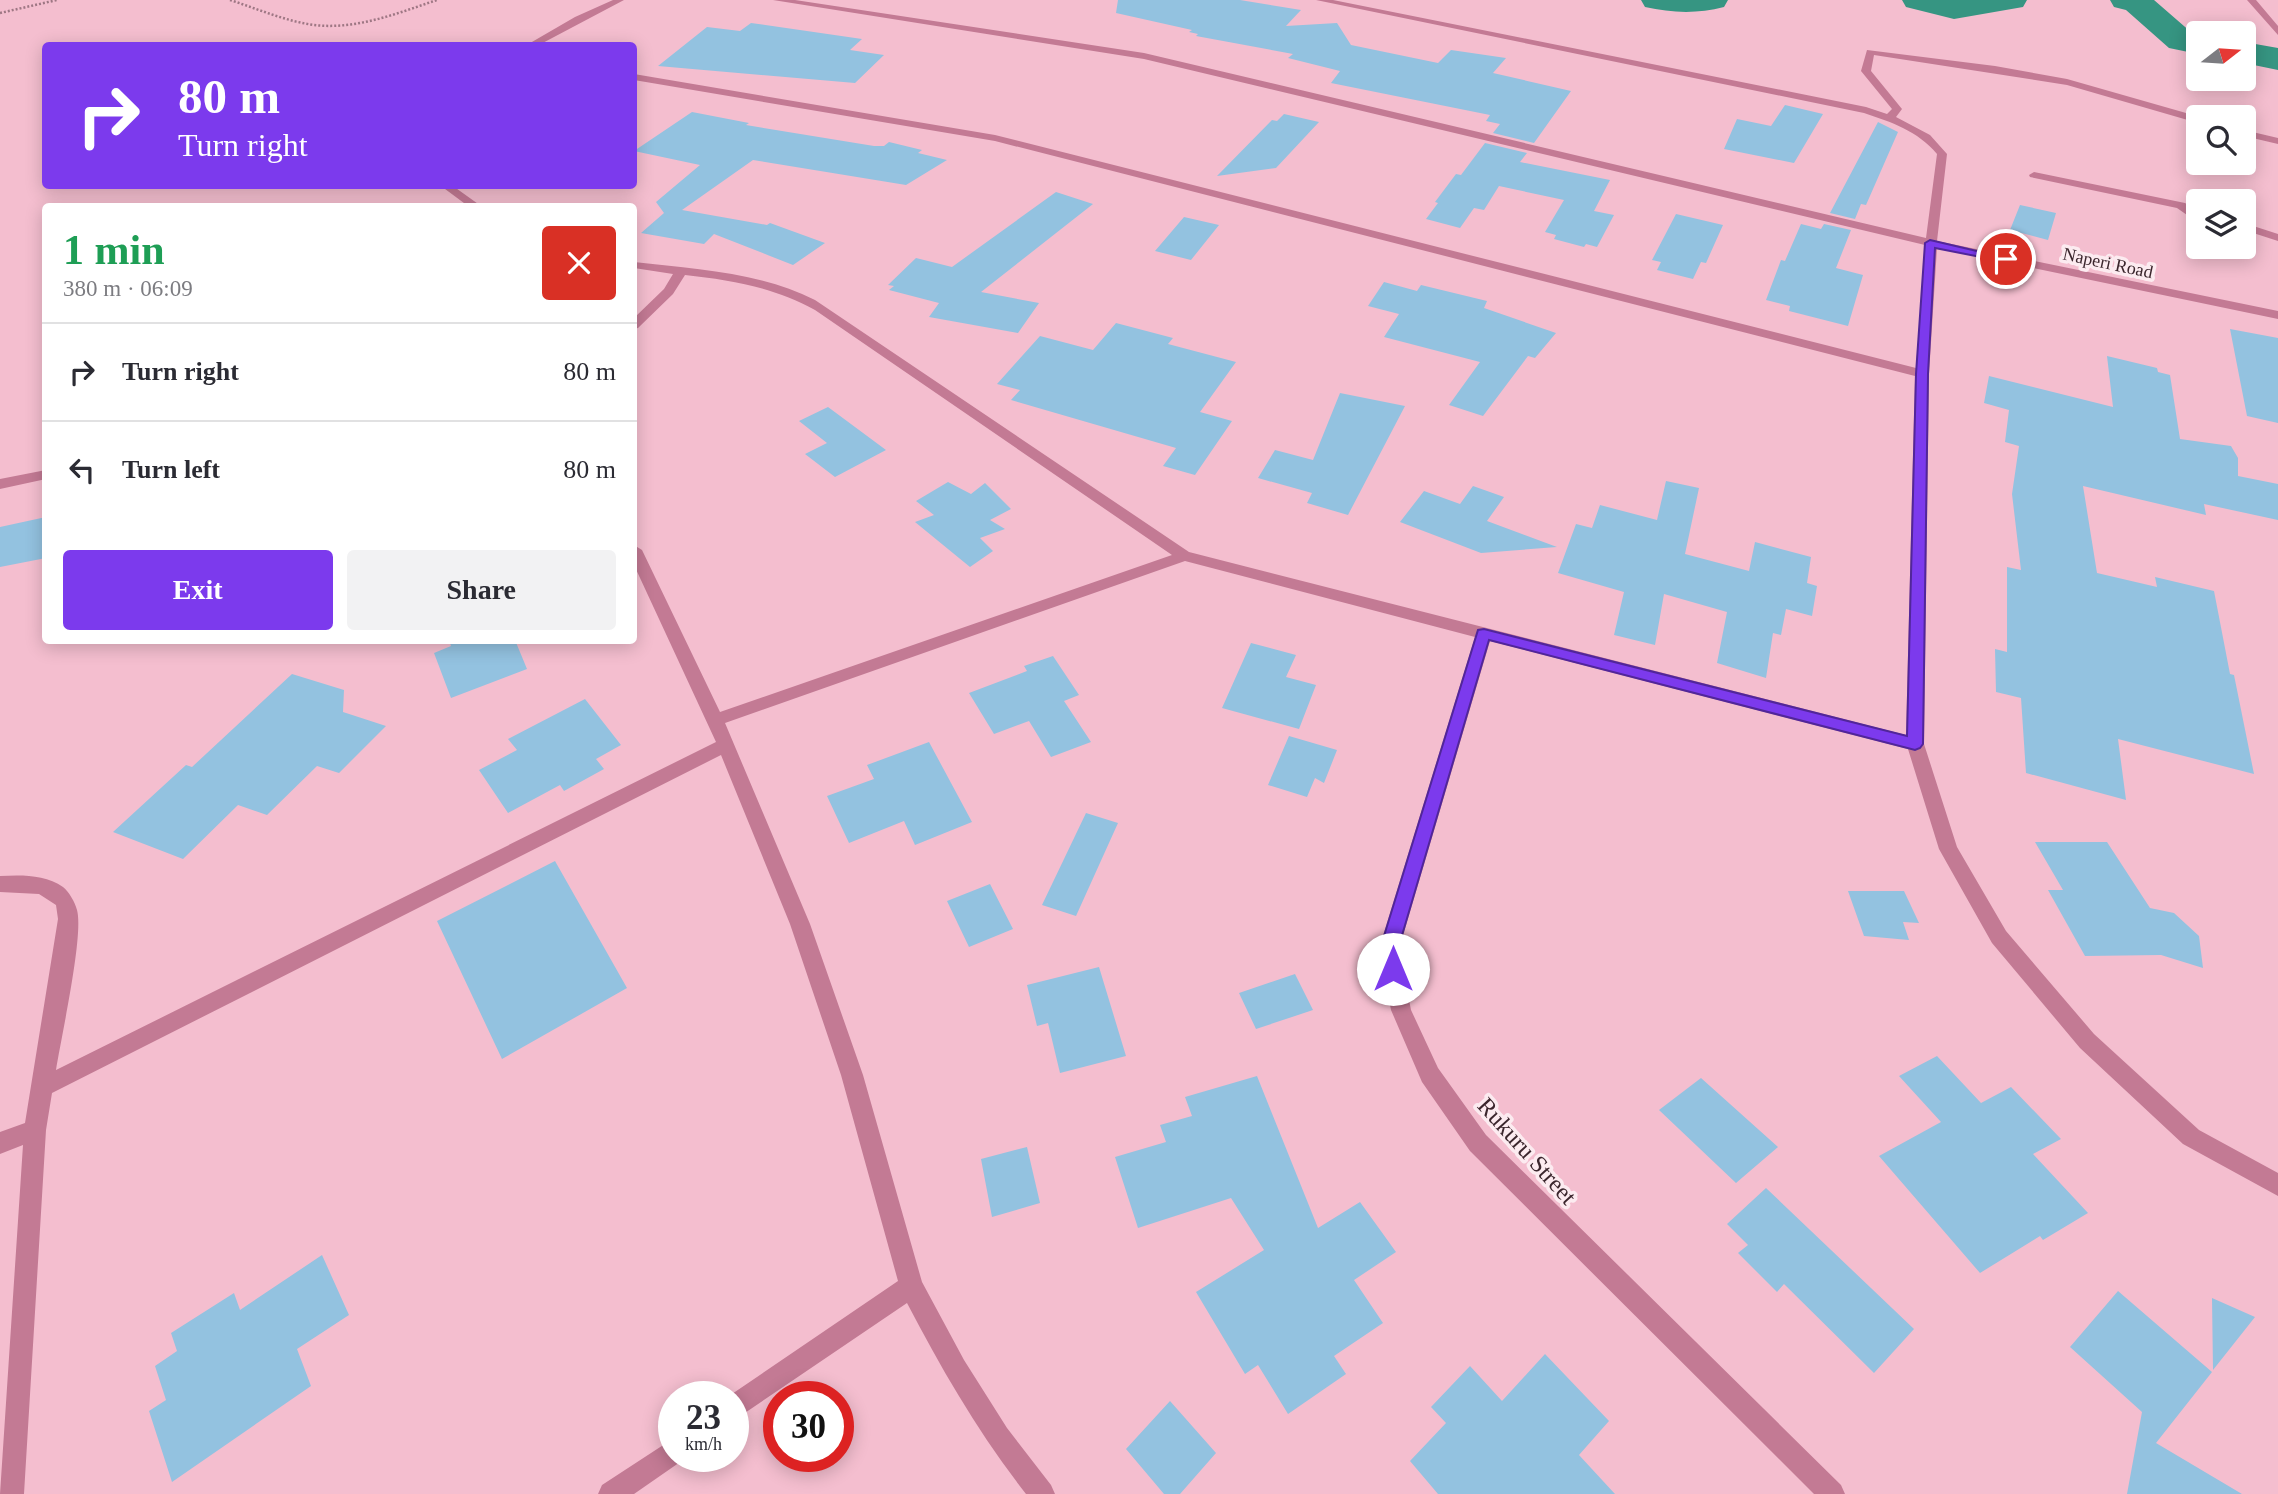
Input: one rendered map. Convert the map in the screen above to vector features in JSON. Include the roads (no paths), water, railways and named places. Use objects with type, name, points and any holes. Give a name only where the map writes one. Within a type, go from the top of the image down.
[{"type":"street","points":[[536,42],[620,0]]},
{"type":"street","name":"Naperi Road","points":[[777,0],[1144,56],[1930,243],[2278,315]]},
{"type":"street","points":[[1320,0],[1866,110],[1918,130],[1934,143],[1942,153],[1930,243],[1922,374],[1915,744],[1948,849],[1999,936],[2087,1041],[2191,1136],[2278,1185]]},
{"type":"street","points":[[2251,0],[2278,32]]},
{"type":"street","points":[[1890,117],[1896,109],[1866,71],[1870,52],[2064,81],[2102,89],[2108,94],[2186,117]]},
{"type":"street","points":[[637,78],[1007,140],[1922,374]]},
{"type":"street","points":[[2256,136],[2278,141]]},
{"type":"street","points":[[2034,175],[2181,205],[2186,209]]},
{"type":"street","points":[[451,189],[471,203]]},
{"type":"street","points":[[2256,230],[2278,238]]},
{"type":"street","points":[[637,266],[742,279],[784,290],[819,307],[1184,556],[1915,744]]},
{"type":"street","points":[[637,322],[669,291],[680,273]]},
{"type":"street","points":[[0,484],[42,475]]},
{"type":"street","points":[[637,556],[715,720],[800,925],[852,1075],[911,1286],[956,1369],[991,1426],[1042,1494]]},
{"type":"street","points":[[715,720],[1184,556]]},
{"type":"street","name":"Rukuru Street","points":[[1484,634],[1389,949],[1401,1010],[1430,1075],[1478,1143],[1832,1494]]},
{"type":"street","points":[[43,1087],[726,745]]},
{"type":"street","points":[[0,884],[29,883],[55,891],[67,910],[66,937],[36,1130],[11,1494]]},
{"type":"street","points":[[0,1143],[36,1130]]},
{"type":"street","points":[[749,1398],[911,1286]]},
{"type":"street","points":[[611,1494],[658,1462]]},
{"type":"waterway","points":[[1657,0],[1673,3],[1712,0]]},
{"type":"waterway","points":[[1918,0],[1954,9],[2011,0]]},
{"type":"waterway","points":[[2126,0],[2138,3],[2181,41],[2186,42]]},
{"type":"waterway","points":[[2256,55],[2278,59]]}]
